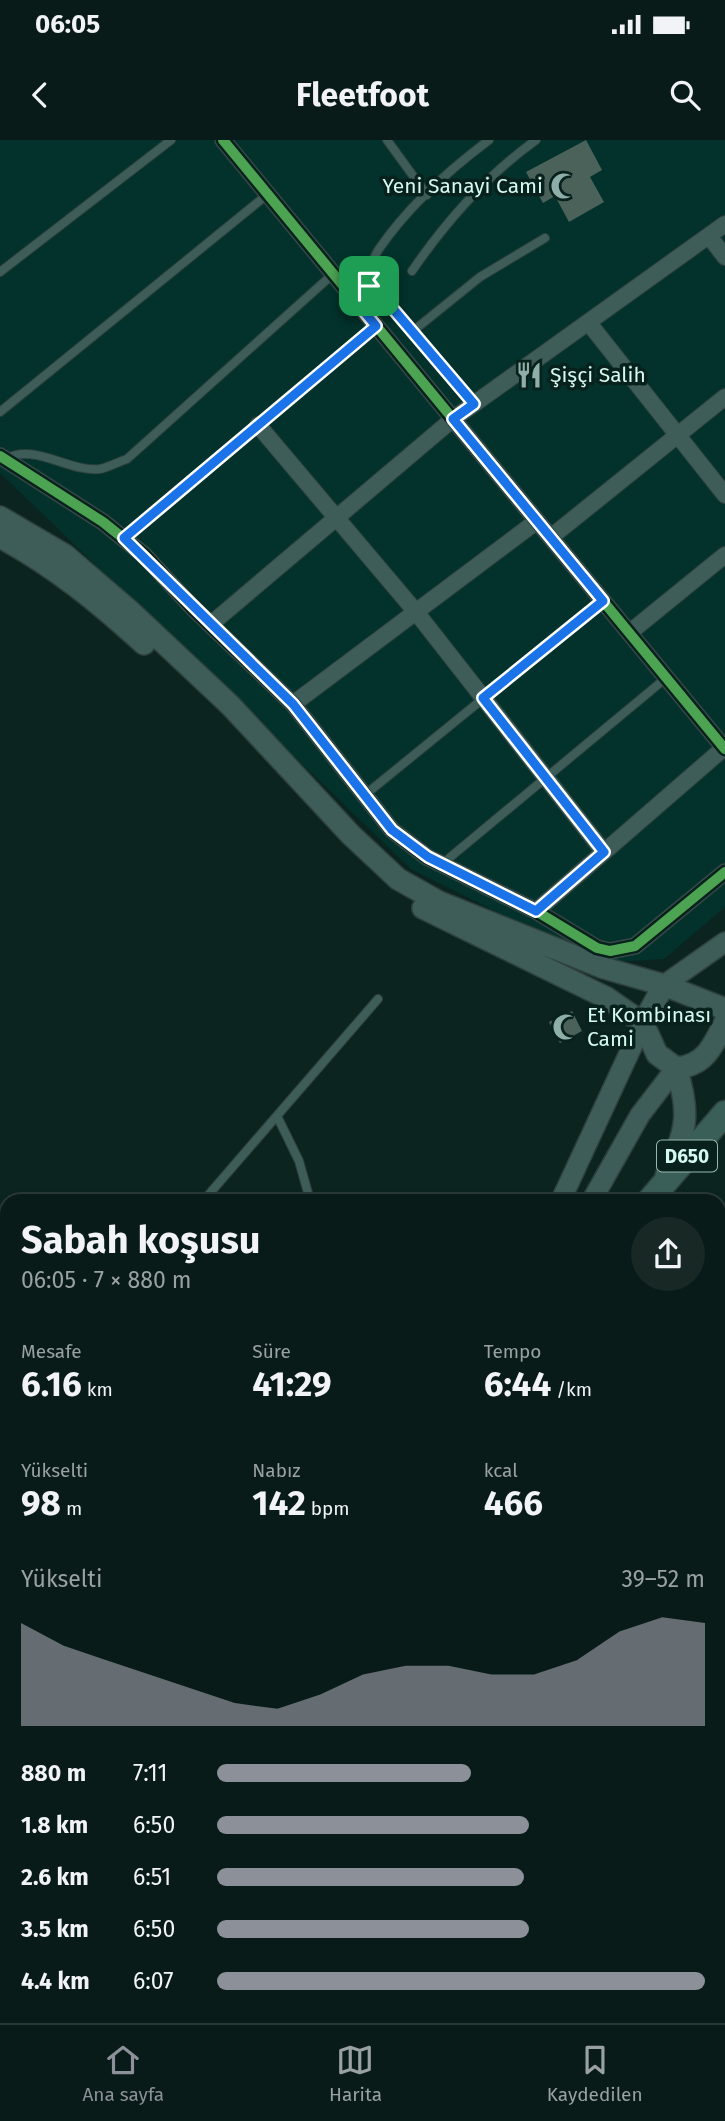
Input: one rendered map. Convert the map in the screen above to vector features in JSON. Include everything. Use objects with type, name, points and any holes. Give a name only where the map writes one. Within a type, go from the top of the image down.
[{"type":"highway","name":"D650","points":[[656,1193],[725,1113]]},
{"type":"main road","points":[[0,517],[65,555],[130,611],[230,705],[351,835],[398,879],[439,902],[604,968],[664,985],[725,1009]]},
{"type":"main road","points":[[0,537],[52,568],[89,595],[205,698],[373,875],[435,915],[607,998],[643,1023],[656,1054],[676,1069],[688,1114],[680,1143],[656,1193]]},
{"type":"main road","points":[[643,1023],[664,985]]},
{"type":"main road","points":[[676,1069],[700,1062],[710,1052],[725,1022]]},
{"type":"street","points":[[223,140],[725,748],[536,911]]},
{"type":"street","points":[[211,624],[453,419],[725,224]]},
{"type":"street","points":[[709,236],[725,257]]},
{"type":"street","points":[[587,322],[725,495]]},
{"type":"street","points":[[551,537],[725,397]]},
{"type":"street","points":[[258,425],[415,612],[604,852]]},
{"type":"street","points":[[3,457],[124,538],[293,704],[392,830],[414,849],[536,911],[597,948],[610,951],[626,950],[635,946],[725,872]]},
{"type":"street","points":[[293,704],[537,521]]},
{"type":"street","points":[[629,633],[725,555]]},
{"type":"street","points":[[664,985],[725,942]]},
{"type":"street","points":[[564,1194],[643,1023]]},
{"type":"street","points":[[595,1194],[640,1115],[676,1069]]},
{"type":"lane","points":[[0,257],[4,269],[171,140]]},
{"type":"lane","points":[[387,140],[427,195]]},
{"type":"lane","points":[[358,304],[369,286],[377,252],[427,195],[489,140]]},
{"type":"lane","points":[[412,271],[462,205],[502,167],[536,140]]},
{"type":"lane","points":[[0,412],[268,194]]},
{"type":"lane","points":[[413,331],[480,277],[545,238]]},
{"type":"lane","points":[[3,457],[13,454],[27,455],[98,469],[127,459],[333,274]]},
{"type":"lane","points":[[369,286],[413,331],[474,404]]},
{"type":"lane","points":[[124,538],[376,326]]},
{"type":"lane","points":[[366,794],[603,601]]},
{"type":"lane","points":[[442,864],[666,678]]},
{"type":"lane","points":[[209,1194],[378,999]]},
{"type":"lane","points":[[277,1116],[299,1161],[308,1194]]},
{"type":"shaded area","points":[[0,140],[725,140],[725,907],[664,959],[599,963],[411,869],[0,473]]},
{"type":"building","name":"Yeni Sanayi Cami","points":[[586,140],[602,170],[590,177],[604,202],[569,222],[555,196],[543,203],[526,172]]},
{"type":"building","name":"Et Kombinası Cami","points":[[572,1011],[582,1031],[560,1043],[549,1022]]},
{"type":"cycle path","points":[[223,140],[725,749]]},
{"type":"cycle path","points":[[0,456],[103,522],[144,555],[192,607],[293,704],[392,830],[427,857],[536,911],[597,948],[610,951],[635,946],[725,872]]},
{"type":"place","name":"Yeni Sanayi Cami","points":[[564,186]]},
{"type":"place","name":"Şişçi Salih","points":[[529,375]]},
{"type":"place","name":"Et Kombinası Cami","points":[[566,1027]]},
{"type":"route","points":[[369,286],[413,331],[461,392],[474,404],[453,419],[603,601],[483,698],[604,852],[536,911],[428,857],[392,830],[340,760],[293,704],[124,538],[376,326],[358,304],[369,286]]}]
